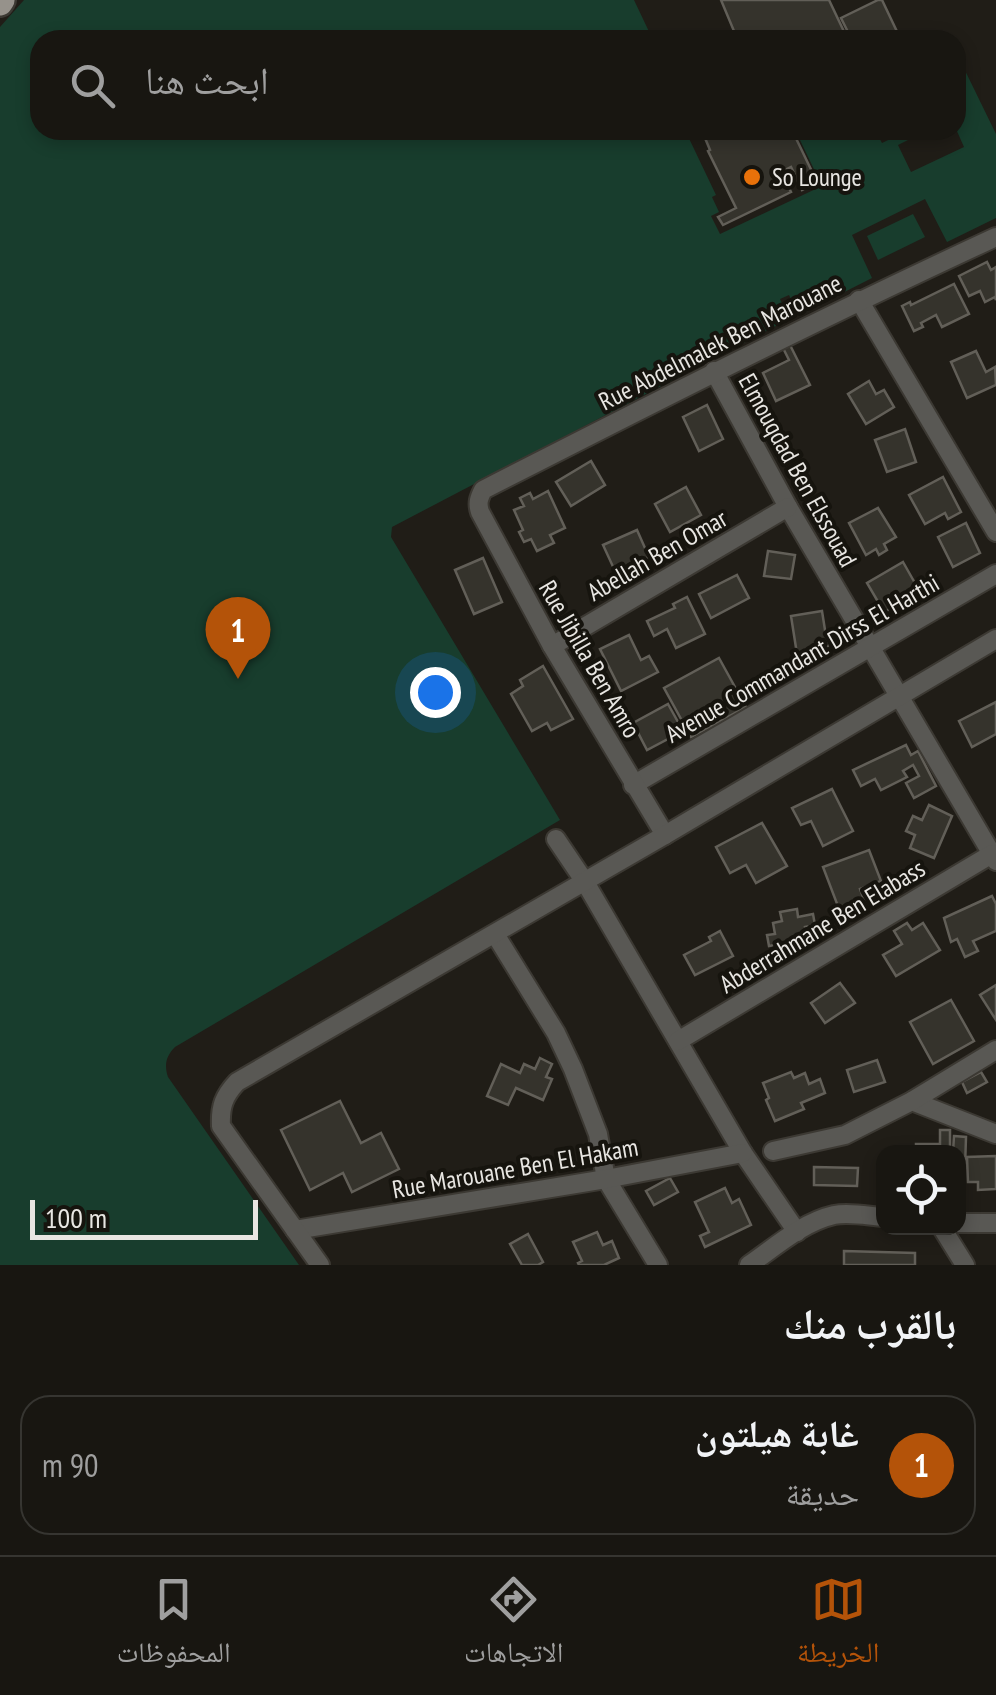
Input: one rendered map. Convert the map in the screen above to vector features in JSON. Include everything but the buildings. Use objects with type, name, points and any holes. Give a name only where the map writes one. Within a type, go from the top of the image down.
[{"type":"street","name":"Rue Abdelmalek Ben Marouane","points":[[478,504],[483,490],[859,300],[996,237]]},
{"type":"street","points":[[859,300],[996,532]]},
{"type":"street","name":"Elmouqdad Ben Elssouad","points":[[714,372],[788,507],[994,858]]},
{"type":"street","name":"Rue Jibilla Ben Amro","points":[[478,504],[552,646],[664,835]]},
{"type":"street","name":"Abellah Ben Omar","points":[[552,646],[788,507]]},
{"type":"street","name":"Avenue Commandant Dirss El Harthi","points":[[633,785],[996,574]]},
{"type":"street","points":[[320,1265],[221,1126],[225,1096],[238,1082],[996,640]]},
{"type":"street","points":[[556,839],[743,1153],[797,1232]]},
{"type":"street","name":"Abderrahmane Ben Elabass","points":[[678,1041],[994,858]]},
{"type":"street","points":[[495,934],[574,1069],[598,1134],[606,1179],[658,1265]]},
{"type":"street","points":[[773,1151],[845,1135],[912,1101],[996,1050]]},
{"type":"street","points":[[912,1101],[996,1134]]},
{"type":"street","name":"Rue Marouane Ben El Hakam","points":[[295,1230],[743,1153]]},
{"type":"street","points":[[750,1265],[797,1232],[837,1214],[876,1216]]},
{"type":"street","points":[[966,1224],[996,1224]]},
{"type":"street","points":[[946,1235],[965,1265]]},
{"type":"green space","points":[[24,0],[634,0],[648,30],[30,30],[30,140],[690,140],[716,195],[712,197],[719,212],[711,216],[720,234],[822,186],[800,140],[908,140],[898,145],[911,172],[964,147],[961,140],[966,140],[966,72],[996,134],[996,218],[947,242],[925,199],[852,235],[872,278],[799,315],[789,295],[780,299],[789,319],[392,527],[391,537],[560,820],[175,1047],[170,1054],[166,1065],[168,1077],[299,1265],[0,1265],[0,27]]},
{"type":"green space","points":[[913,214],[925,237],[878,260],[867,236]]},
{"type":"place","name":"So Lounge","points":[[752,177]]},
{"type":"place","name":"غابة هيلتون","points":[[238,679]]}]
